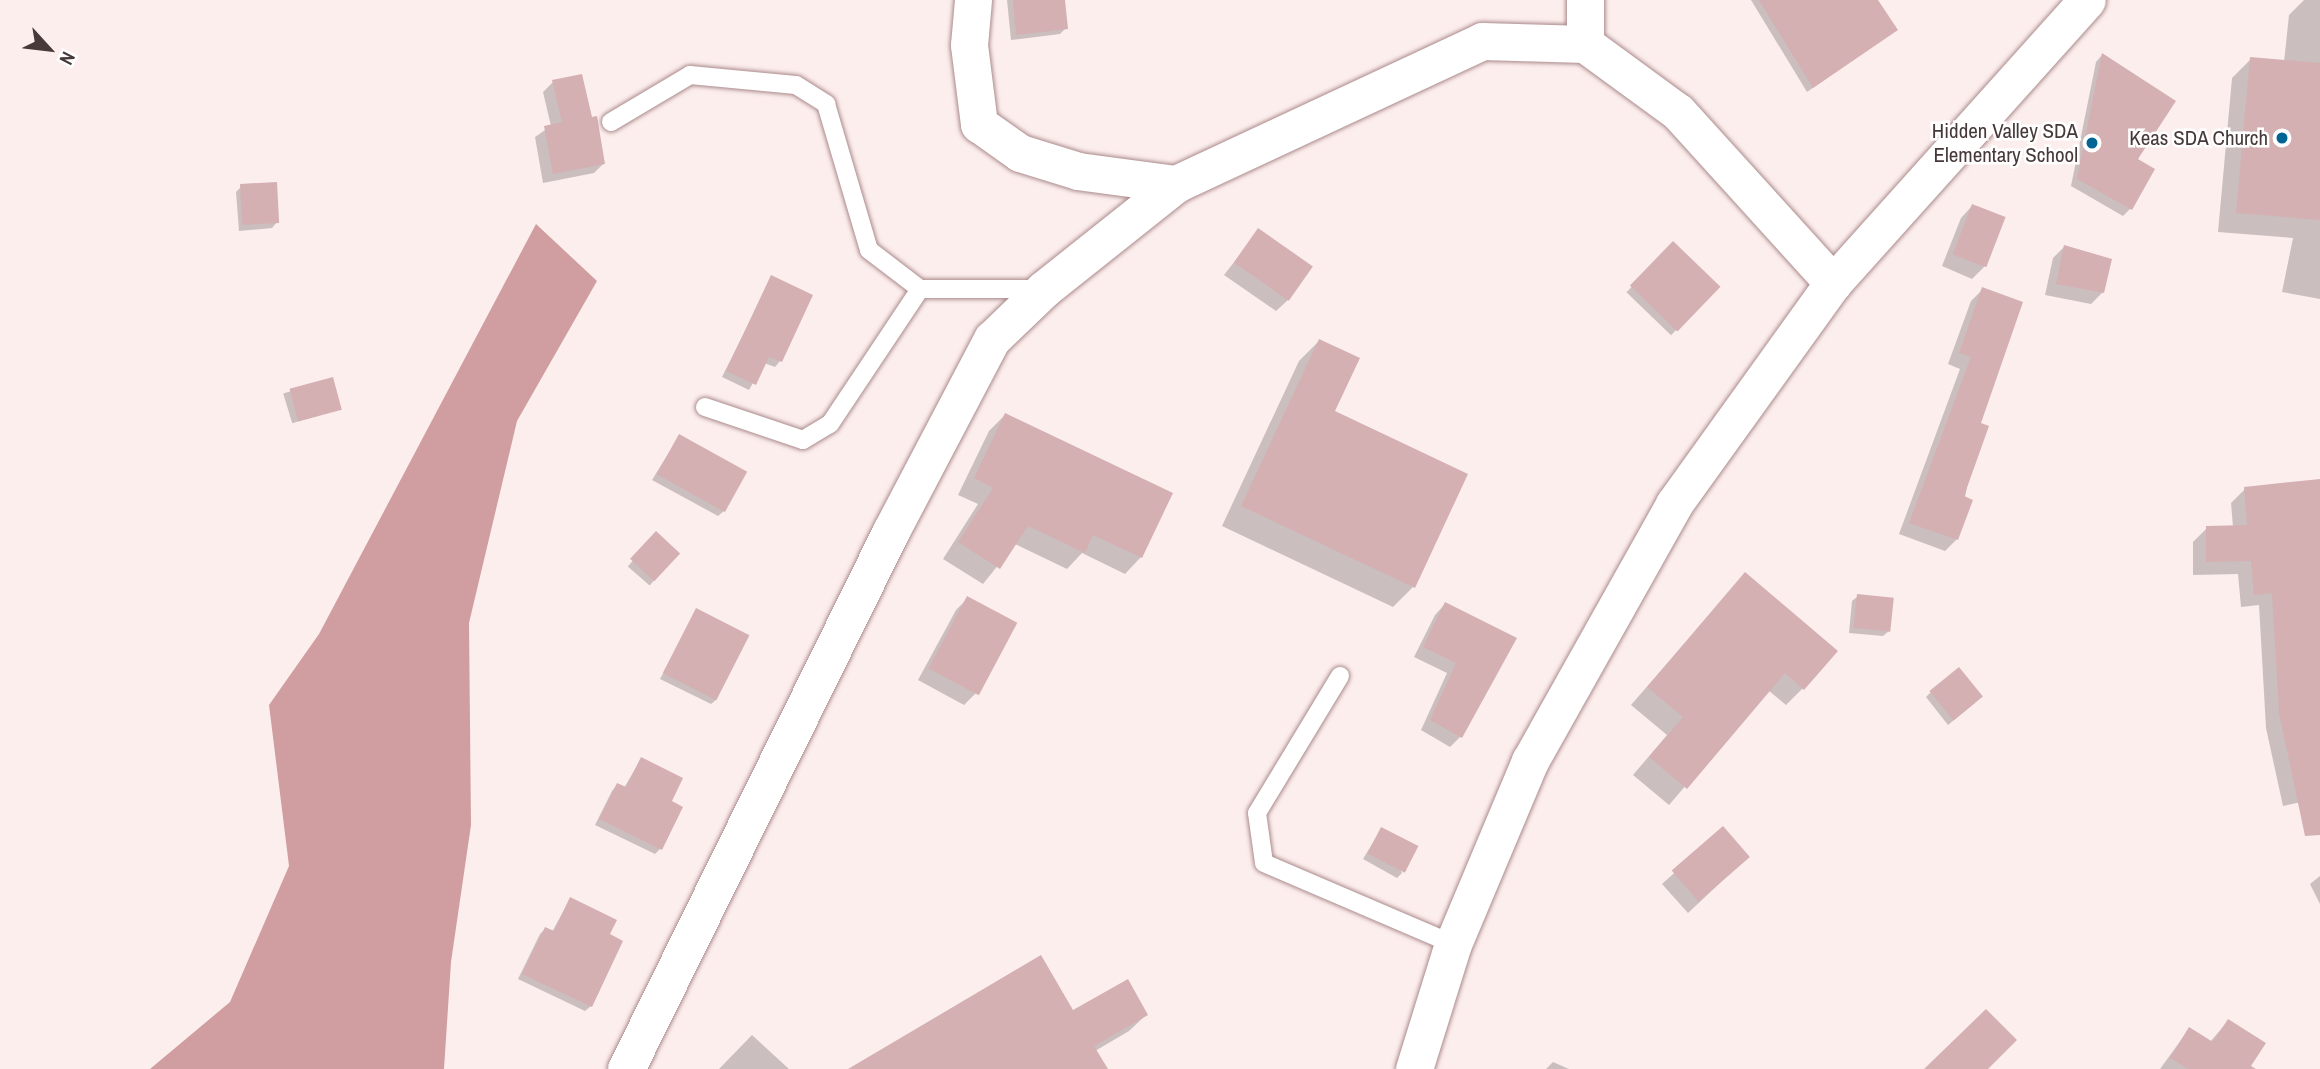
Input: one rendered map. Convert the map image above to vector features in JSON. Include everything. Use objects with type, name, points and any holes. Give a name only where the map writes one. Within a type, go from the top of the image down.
[{"type":"street","points":[[973,0],[969,45],[979,124],[1032,157],[1078,171],[1176,184]]},
{"type":"street","points":[[1585,0],[1585,44]]},
{"type":"street","points":[[1414,1069],[1454,943],[1530,761],[1674,504],[1833,283],[2087,0]]},
{"type":"street","points":[[626,1069],[891,531],[992,339],[1044,289],[1176,184],[1482,41],[1585,44],[1678,112],[1833,283]]},
{"type":"lane","points":[[611,122],[690,75],[796,85],[826,104],[869,250],[920,289],[1044,289]]},
{"type":"lane","points":[[705,407],[803,440],[830,424],[920,289]]},
{"type":"lane","points":[[1340,676],[1257,813],[1264,863],[1454,943]]},
{"type":"shaded area","points":[[536,224],[597,281],[517,421],[469,623],[471,825],[451,962],[444,1069],[150,1069],[230,1002],[289,866],[269,705],[319,634]]},
{"type":"building","points":[[1013,0],[1065,0],[1068,29],[1016,35]]},
{"type":"building","points":[[1759,0],[1878,0],[1898,30],[1813,88]]},
{"type":"building","points":[[2102,53],[2176,101],[2138,159],[2155,169],[2132,210],[2077,179]]},
{"type":"building","name":"Keas SDA Church","points":[[2250,57],[2320,63],[2320,220],[2236,213]]},
{"type":"building","points":[[582,74],[592,117],[597,116],[605,164],[553,174],[544,126],[562,122],[552,80]]},
{"type":"building","points":[[277,182],[279,223],[242,225],[240,184]]},
{"type":"building","points":[[1972,204],[2006,217],[1986,267],[1953,254]]},
{"type":"building","points":[[1258,228],[1313,266],[1289,301],[1234,262]]},
{"type":"building","points":[[1673,241],[1720,287],[1677,331],[1630,286]]},
{"type":"building","points":[[2064,245],[2112,259],[2104,293],[2056,284]]},
{"type":"building","points":[[771,275],[813,295],[782,362],[769,357],[756,385],[726,371]]},
{"type":"building","points":[[1982,287],[2023,302],[1981,423],[1989,426],[1964,496],[1973,500],[1958,540],[1909,523],[1971,357],[1959,353]]},
{"type":"building","points":[[1319,339],[1360,358],[1335,411],[1468,474],[1415,588],[1241,506]]},
{"type":"building","points":[[333,377],[342,410],[298,421],[290,389]]},
{"type":"building","points":[[1005,413],[1173,493],[1142,558],[1093,535],[1085,553],[1028,526],[1000,569],[958,542],[993,488],[974,478]]},
{"type":"building","points":[[679,434],[747,472],[725,512],[657,474]]},
{"type":"building","points":[[2320,479],[2320,835],[2305,836],[2279,713],[2272,593],[2254,595],[2251,561],[2206,562],[2206,526],[2247,525],[2244,487]]},
{"type":"building","points":[[656,531],[680,554],[654,581],[630,559]]},
{"type":"building","points":[[1745,572],[1838,651],[1804,690],[1785,673],[1687,789],[1649,757],[1683,717],[1647,687]]},
{"type":"building","points":[[1857,594],[1894,598],[1890,632],[1853,628]]},
{"type":"building","points":[[967,596],[1017,623],[979,695],[929,668]]},
{"type":"building","points":[[1445,602],[1517,638],[1462,738],[1430,720],[1456,663],[1423,647]]},
{"type":"building","points":[[696,608],[749,635],[716,700],[663,673]]},
{"type":"building","points":[[1959,667],[1983,697],[1953,720],[1929,691]]},
{"type":"building","points":[[641,757],[683,778],[672,801],[683,807],[662,850],[599,819],[617,783],[626,787]]},
{"type":"building","points":[[1723,826],[1750,857],[1699,902],[1672,871]]},
{"type":"building","points":[[1381,827],[1418,846],[1405,873],[1367,854]]},
{"type":"building","points":[[570,897],[617,920],[610,934],[623,941],[592,1007],[522,974],[545,927],[554,931]]},
{"type":"building","points":[[1041,955],[1073,1010],[1128,979],[1148,1015],[1094,1046],[1108,1069],[848,1069]]},
{"type":"building","points":[[1986,1009],[2017,1040],[1988,1069],[1924,1069]]},
{"type":"building","points":[[2228,1019],[2266,1043],[2251,1066],[2256,1069],[2188,1069],[2170,1058],[2189,1027],[2213,1042]]},
{"type":"place","name":"Keas SDA Church","points":[[2282,138]]},
{"type":"place","name":"Hidden Valley SDA Elementary School","points":[[2092,143]]}]
